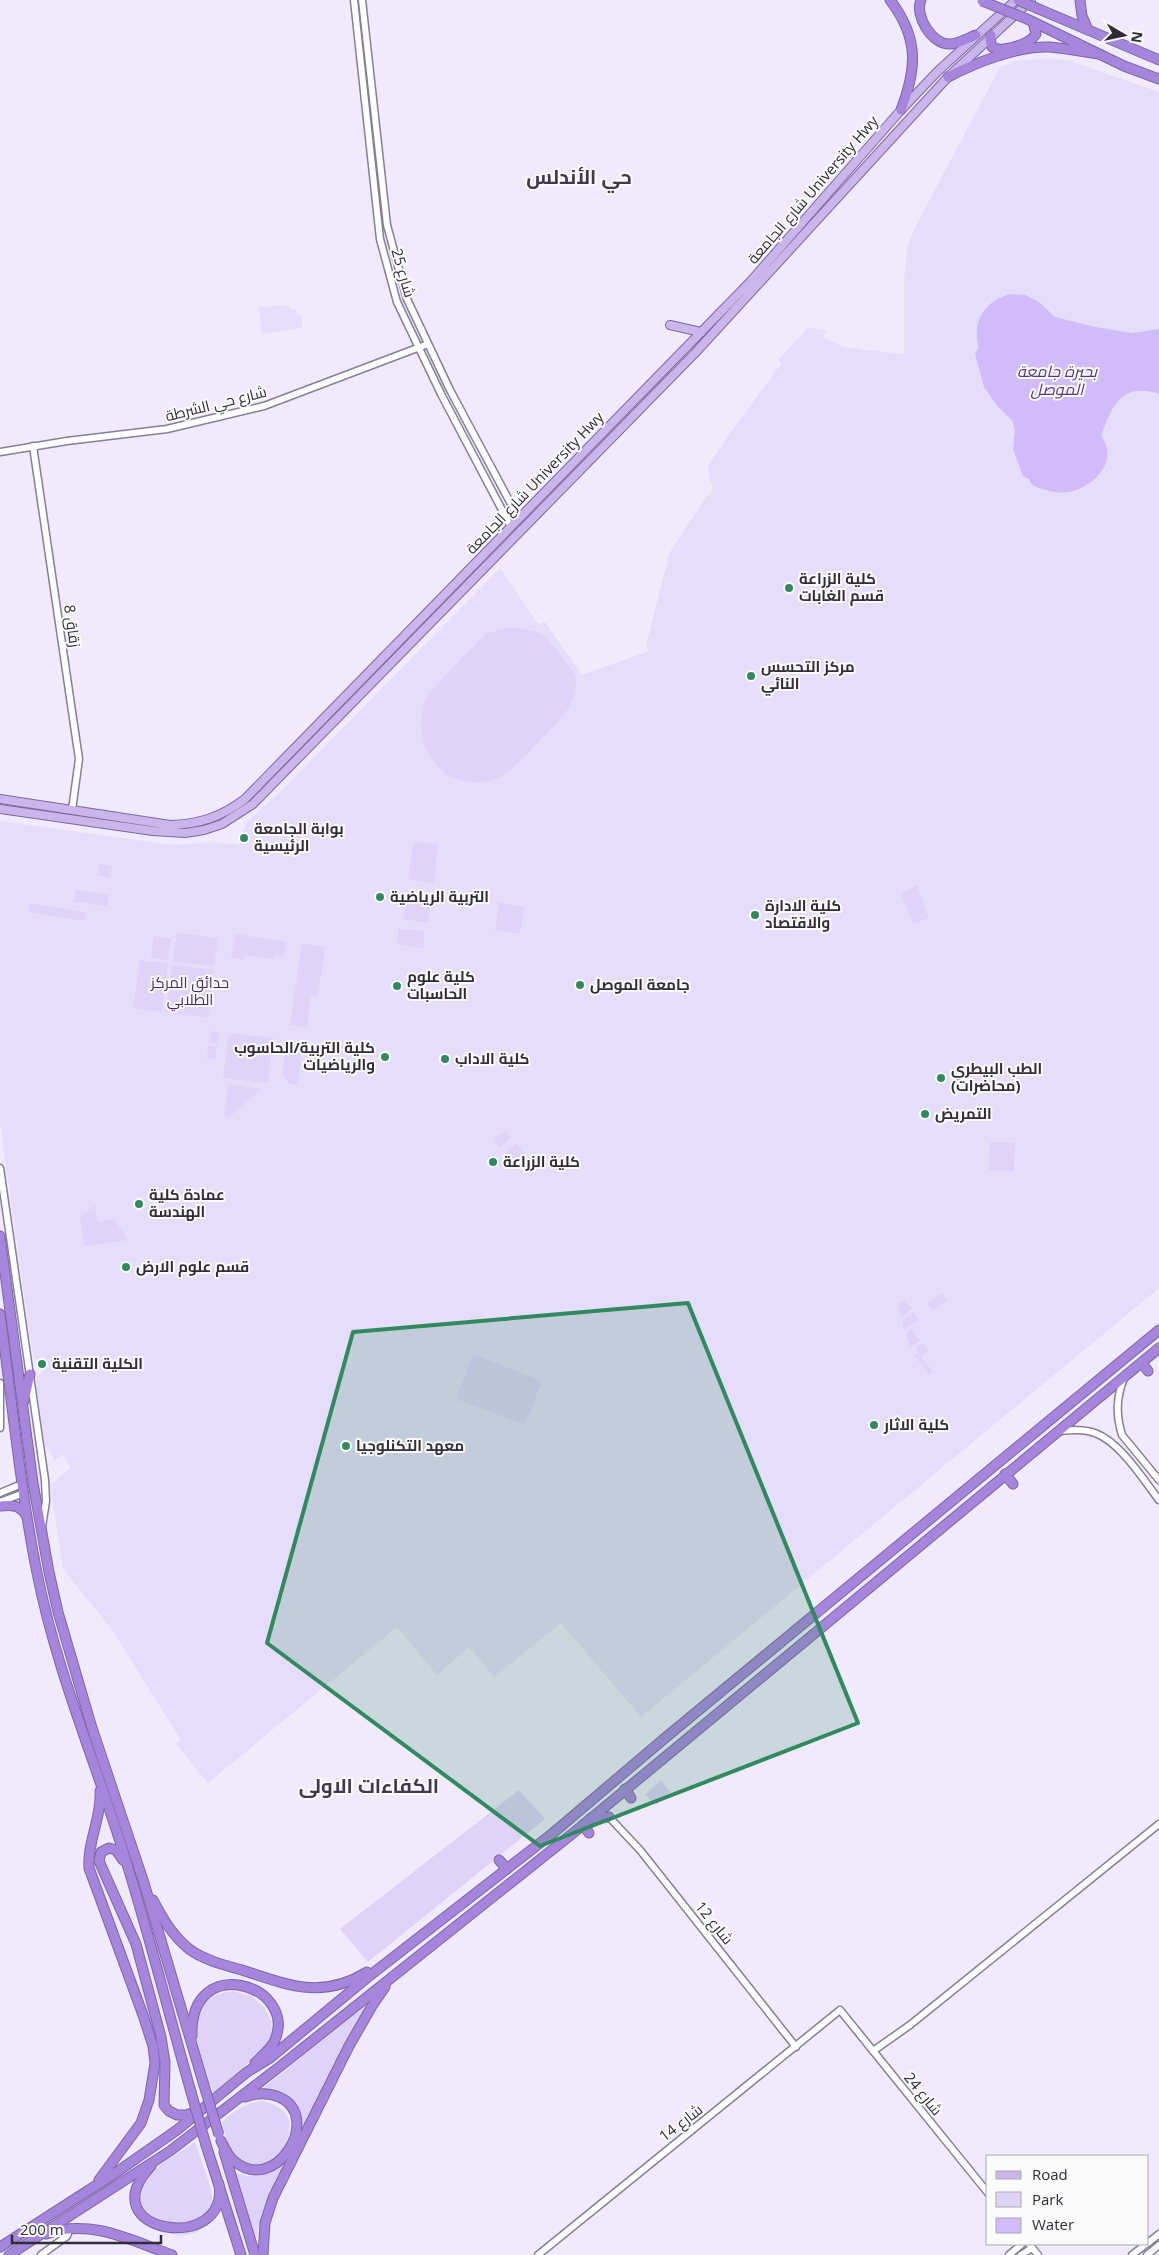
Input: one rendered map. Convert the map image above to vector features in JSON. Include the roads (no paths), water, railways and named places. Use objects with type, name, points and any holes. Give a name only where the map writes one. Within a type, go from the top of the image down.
[{"type":"highway","points":[[890,0],[908,32],[912,49],[913,68],[901,110]]},
{"type":"highway","points":[[921,0],[919,10],[923,22],[930,32],[942,42],[952,44],[976,35]]},
{"type":"highway","points":[[981,0],[1159,79]]},
{"type":"highway","points":[[1017,0],[1159,60]]},
{"type":"highway","points":[[1080,0],[1082,16],[1088,30]]},
{"type":"highway","points":[[991,35],[990,43],[996,49],[1004,49],[1026,42],[1036,34],[1030,21]]},
{"type":"highway","points":[[948,77],[970,65],[1024,50],[1047,47],[1099,54]]},
{"type":"highway","points":[[0,1236],[42,1530],[49,1572],[70,1656],[144,1883],[255,2255]]},
{"type":"highway","points":[[0,1314],[4,1374],[37,1574],[46,1614],[131,1880],[206,2145],[241,2255]]},
{"type":"highway","points":[[247,2072],[270,2058],[401,1951],[553,1832],[871,1569],[954,1493],[1126,1351],[1159,1330]]},
{"type":"highway","points":[[8,2255],[170,2151],[232,2105],[395,1975],[475,1918],[590,1818],[1159,1348]]},
{"type":"highway","points":[[1142,1363],[1148,1371]]},
{"type":"highway","points":[[23,1406],[30,1374]]},
{"type":"highway","points":[[1006,1474],[1013,1484]]},
{"type":"highway","points":[[0,1506],[20,1507],[28,1518]]},
{"type":"highway","points":[[871,1569],[879,1578]]},
{"type":"highway","points":[[658,1730],[665,1738]]},
{"type":"highway","points":[[86,2192],[109,2169],[141,2122],[149,2100],[155,2063],[153,2046],[143,2014],[89,1868],[89,1854],[100,1800],[97,1774]]},
{"type":"highway","points":[[625,1789],[631,1798]]},
{"type":"highway","points":[[590,1818],[609,1817]]},
{"type":"highway","points":[[583,1825],[589,1833]]},
{"type":"highway","points":[[131,1880],[116,1850],[109,1848],[101,1852],[100,1865],[136,1944],[163,2045],[165,2062],[164,2105],[172,2113],[182,2115],[207,2107]]},
{"type":"highway","points":[[499,1860],[507,1869]]},
{"type":"highway","points":[[144,1883],[165,1924],[191,1950],[222,1964],[290,1985],[314,1988],[344,1984],[401,1951]]},
{"type":"highway","points":[[263,2255],[265,2223],[273,2198],[349,2046],[372,2006],[395,1975]]},
{"type":"highway","points":[[0,2247],[178,2130],[207,2107],[247,2072],[272,2046],[278,2032],[278,2019],[273,2007],[265,1997],[255,1990],[231,1984],[217,1987],[205,1994],[194,2011],[192,2025],[193,2046]]},
{"type":"highway","points":[[220,2138],[232,2160],[247,2168],[262,2170],[270,2168],[282,2159],[294,2139],[295,2115],[292,2108],[282,2098],[269,2094],[256,2094],[232,2105]]},
{"type":"highway","points":[[148,2230],[138,2215],[135,2202],[137,2190],[148,2170],[170,2151]]},
{"type":"highway","points":[[216,2221],[220,2208],[219,2184]]},
{"type":"highway","points":[[26,2244],[49,2233],[81,2227],[115,2234],[172,2255]]},
{"type":"main road","name":"شارع الجامعة University Hwy","points":[[0,799],[170,825],[190,824],[220,816],[245,799],[700,332],[805,221],[901,110],[976,35],[1017,0]]},
{"type":"main road","name":"شارع الجامعة University Hwy","points":[[0,809],[153,831],[185,833],[204,830],[222,824],[253,804],[696,352],[948,77],[991,35],[1031,0]]},
{"type":"main road","points":[[670,325],[700,332]]},
{"type":"main road","points":[[354,688],[361,695]]},
{"type":"street","name":"شارع 25","points":[[354,0],[380,239],[397,302],[419,349],[511,527]]},
{"type":"street","name":"شارع 25","points":[[362,0],[389,240],[407,299],[428,344],[519,519]]},
{"type":"street","points":[[362,72],[369,71]]},
{"type":"street","name":"شارع حي الشرطة","points":[[0,452],[32,446],[167,429],[255,409],[419,349],[428,344]]},
{"type":"street","name":"زقاق 8","points":[[32,446],[79,759],[72,810]]},
{"type":"street","points":[[0,1168],[45,1480],[46,1501],[42,1530]]},
{"type":"street","points":[[1125,1378],[1118,1402],[1122,1434],[1159,1480]]},
{"type":"street","points":[[0,1383],[0,1428]]},
{"type":"street","points":[[1060,1431],[1087,1431],[1105,1438],[1114,1445],[1159,1500]]},
{"type":"street","points":[[0,1493],[23,1488]]},
{"type":"street","points":[[0,1502],[23,1488]]},
{"type":"street","name":"شارع 12","points":[[609,1817],[640,1850],[796,2047]]},
{"type":"street","points":[[873,2051],[910,2025],[1159,1824]]},
{"type":"street","name":"شارع 14","points":[[538,2255],[840,2010]]},
{"type":"street","name":"شارع 24","points":[[840,2010],[986,2191]]},
{"type":"street","points":[[41,2255],[67,2236],[70,2228]]},
{"type":"street","points":[[1132,2255],[1144,2245]]},
{"type":"street","points":[[1147,2255],[1159,2245]]},
{"type":"street","points":[[1009,2255],[1020,2246],[1022,2255]]},
{"type":"street","points":[[1022,2255],[1030,2246],[1038,2255]]},
{"type":"water","name":"بحيرة جامعة الموصل","points":[[1012,294],[1025,295],[1039,302],[1055,317],[1095,327],[1132,333],[1159,329],[1159,394],[1135,391],[1127,394],[1120,400],[1109,416],[1101,436],[1108,454],[1102,471],[1087,485],[1069,492],[1050,491],[1032,485],[1029,479],[1023,476],[1013,450],[1015,430],[1012,420],[998,407],[984,387],[975,354],[978,349],[977,329],[979,321],[991,303]]},
{"type":"place","name":"كلية الزراعة قسم الغابات","points":[[789,588]]},
{"type":"place","name":"مركز التحسس النائي","points":[[751,676]]},
{"type":"place","name":"بوابة الجامعة الرئيسية","points":[[244,838]]},
{"type":"place","name":"التربية الرياضية","points":[[380,897]]},
{"type":"place","name":"كلية الادارة والاقتصاد","points":[[755,915]]},
{"type":"place","name":"جامعة الموصل","points":[[580,985]]},
{"type":"place","name":"كلية علوم الحاسبات","points":[[397,986]]},
{"type":"place","name":"كلية التربية/الحاسوب والرياضيات","points":[[385,1057]]},
{"type":"place","name":"كلية الاداب","points":[[445,1059]]},
{"type":"place","name":"الطب البيطري (محاضرات)","points":[[941,1078]]},
{"type":"place","name":"التمريض","points":[[925,1114]]},
{"type":"place","name":"كلية الزراعة","points":[[493,1162]]},
{"type":"place","name":"عمادة كلية الهندسة","points":[[139,1204]]},
{"type":"place","name":"قسم علوم الارض","points":[[126,1267]]},
{"type":"place","name":"الكلية التقنية","points":[[42,1364]]},
{"type":"place","name":"كلية الاثار","points":[[874,1425]]},
{"type":"place","name":"معهد التكنلوجيا","points":[[346,1446]]},
{"type":"district","name":"حي الأندلس","points":[[579,177]]},
{"type":"district","name":"الكفاءات الاولى","points":[[369,1786]]},
{"type":"park label","name":"حدائق المركز الطلابي","points":[[190,992]]}]
